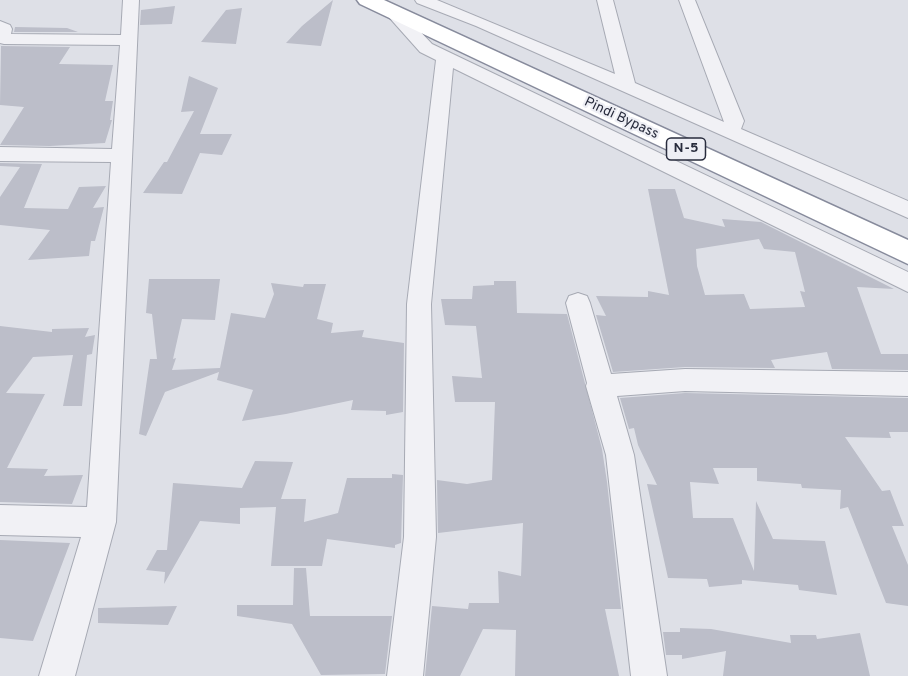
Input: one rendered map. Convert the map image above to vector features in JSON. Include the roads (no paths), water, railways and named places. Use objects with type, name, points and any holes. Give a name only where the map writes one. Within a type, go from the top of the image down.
[{"type":"highway","name":"Pindi Bypass","points":[[367,0],[395,6],[462,46],[908,253]]},
{"type":"highway","name":"Pindi Bypass","points":[[462,46],[908,230]]},
{"type":"street","points":[[57,676],[101,522],[131,0]]},
{"type":"street","points":[[423,0],[445,4],[627,87],[908,210]]},
{"type":"street","points":[[605,0],[627,87]]},
{"type":"street","points":[[687,0],[734,121],[730,132]]},
{"type":"street","points":[[1,27],[4,39],[127,40]]},
{"type":"street","points":[[405,676],[420,537],[419,304],[462,46],[908,283]]},
{"type":"street","points":[[0,154],[121,156]]},
{"type":"street","points":[[578,303],[599,386],[620,455],[649,676]]},
{"type":"street","points":[[599,386],[685,380],[908,384]]},
{"type":"street","points":[[0,520],[101,522]]}]
